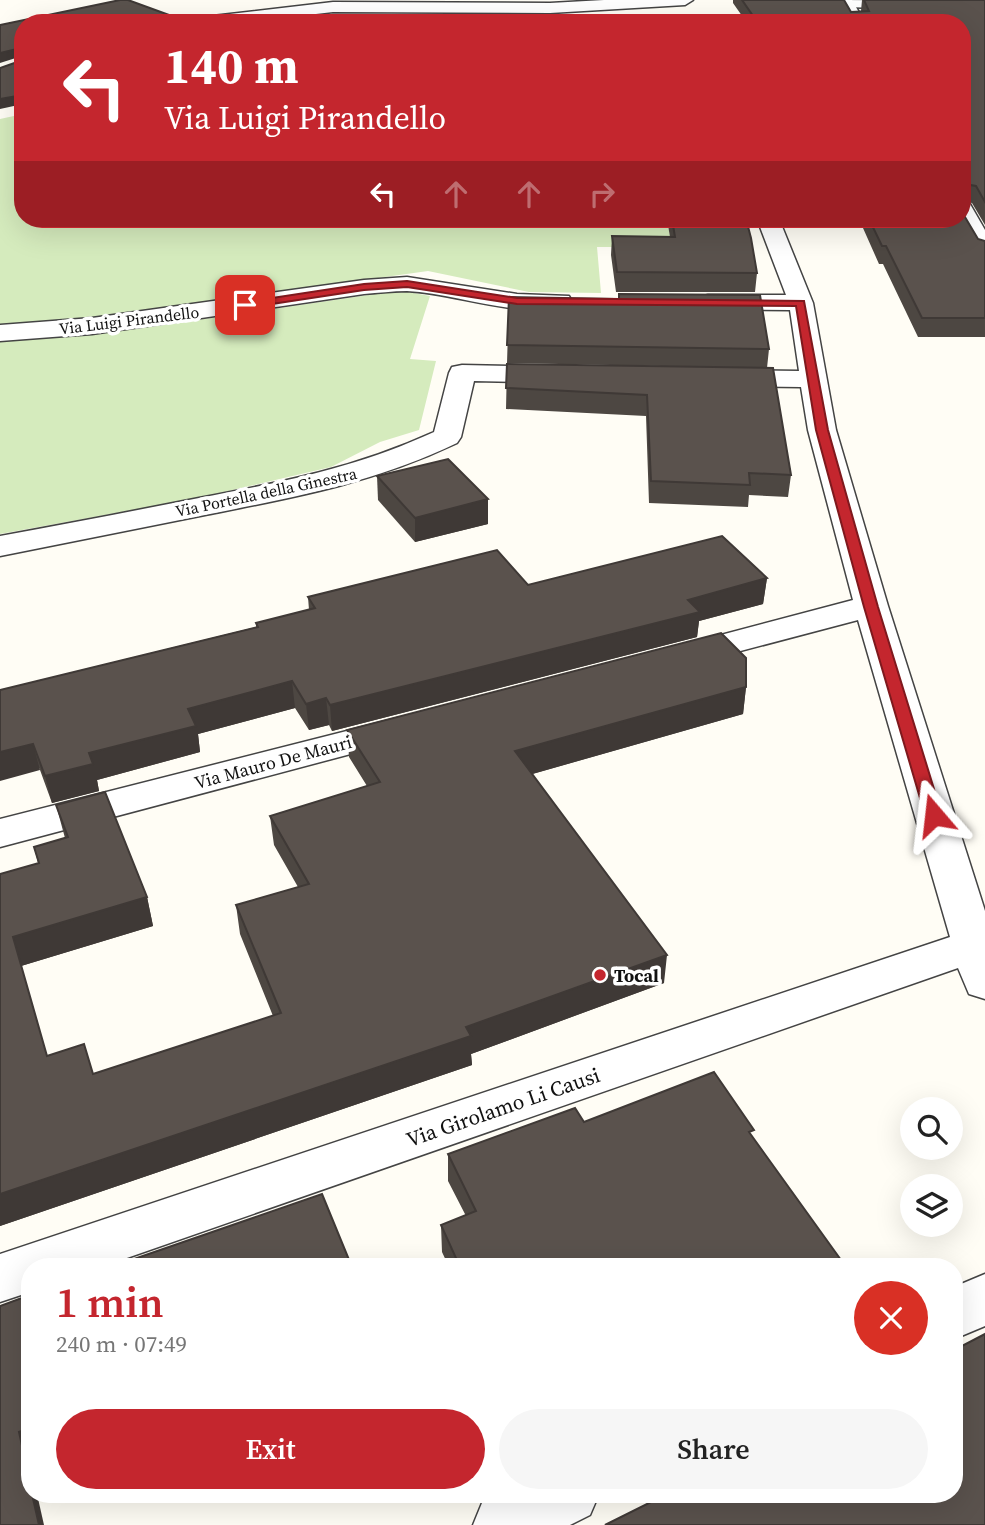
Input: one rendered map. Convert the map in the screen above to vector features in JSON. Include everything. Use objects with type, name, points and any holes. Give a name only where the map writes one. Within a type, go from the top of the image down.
[{"type":"street","points":[[845,1],[985,6]]},
{"type":"street","points":[[273,14],[333,7],[550,8],[687,4]]},
{"type":"street","points":[[971,225],[985,251]]},
{"type":"street","points":[[771,228],[800,303],[822,430],[871,607],[979,964]]},
{"type":"street","name":"Via Luigi Pirandello","points":[[0,333],[105,325],[364,287],[407,284],[517,301],[584,301]]},
{"type":"street","points":[[679,302],[800,303]]},
{"type":"street","name":"Via Portella della Ginestra","points":[[0,546],[293,489],[352,475],[404,457],[447,437],[463,373],[584,375]]},
{"type":"street","points":[[692,377],[813,380]]},
{"type":"street","points":[[643,666],[871,607]]},
{"type":"street","name":"Via Mauro De Mauri","points":[[0,833],[429,722]]},
{"type":"street","name":"Via Girolamo Li Causi","points":[[59,1258],[979,964]]},
{"type":"street","name":"Via Girolamo Li Causi","points":[[0,1278],[21,1271]]},
{"type":"street","points":[[963,1310],[985,1299]]},
{"type":"street","points":[[504,1525],[550,1503]]},
{"type":"green space","points":[[14,116],[14,228],[669,228],[672,247],[597,247],[601,293],[529,292],[428,271],[53,323],[0,326],[0,119]]},
{"type":"green space","points":[[408,292],[430,296],[410,359],[436,361],[419,430],[380,442],[331,467],[199,498],[0,534],[0,340],[204,319],[382,293]]},
{"type":"building","points":[[128,0],[166,14],[53,14]]},
{"type":"building","points":[[742,0],[844,0],[851,12],[869,11],[864,0],[985,0],[985,202],[976,186],[971,185],[971,14],[752,14]]},
{"type":"building","points":[[14,22],[14,50],[0,53],[0,25]]},
{"type":"building","points":[[14,63],[14,97],[0,99],[0,68]]},
{"type":"building","points":[[971,227],[978,239],[985,241],[985,318],[922,318],[886,246],[882,246],[873,228]]},
{"type":"building","points":[[674,228],[748,228],[757,273],[617,272],[612,236],[675,237]]},
{"type":"building","points":[[619,294],[760,295],[769,349],[507,345],[509,297],[619,299]]},
{"type":"building","points":[[507,364],[773,368],[791,475],[749,473],[750,485],[651,481],[647,395],[506,388]]},
{"type":"building","points":[[448,459],[488,499],[415,518],[377,476]]},
{"type":"building","points":[[722,536],[767,578],[688,600],[700,612],[330,705],[326,698],[306,704],[292,681],[188,709],[196,726],[89,753],[93,764],[45,776],[33,744],[0,752],[0,690],[258,627],[256,623],[315,608],[308,597],[497,550],[528,585]]},
{"type":"building","points":[[721,633],[746,658],[746,687],[515,751],[667,955],[466,1027],[471,1036],[0,1194],[0,874],[39,863],[34,847],[68,837],[56,805],[105,792],[147,897],[13,937],[47,1056],[84,1044],[93,1074],[281,1013],[236,905],[309,884],[270,816],[380,782],[347,730]]},
{"type":"building","points":[[714,1072],[754,1130],[749,1132],[840,1258],[456,1258],[441,1225],[476,1211],[448,1154],[575,1108],[584,1122]]},
{"type":"building","points":[[322,1194],[348,1258],[137,1258]]},
{"type":"building","points":[[21,1298],[21,1503],[34,1503],[39,1525],[0,1525],[0,1306]]},
{"type":"building","points":[[985,1334],[985,1525],[605,1525],[649,1503],[963,1503],[963,1345]]},
{"type":"place","name":"Tocal","points":[[600,975]]},
{"type":"route","points":[[245,305],[364,287],[407,284],[517,301],[800,303],[822,430],[871,607],[934,815]]}]
